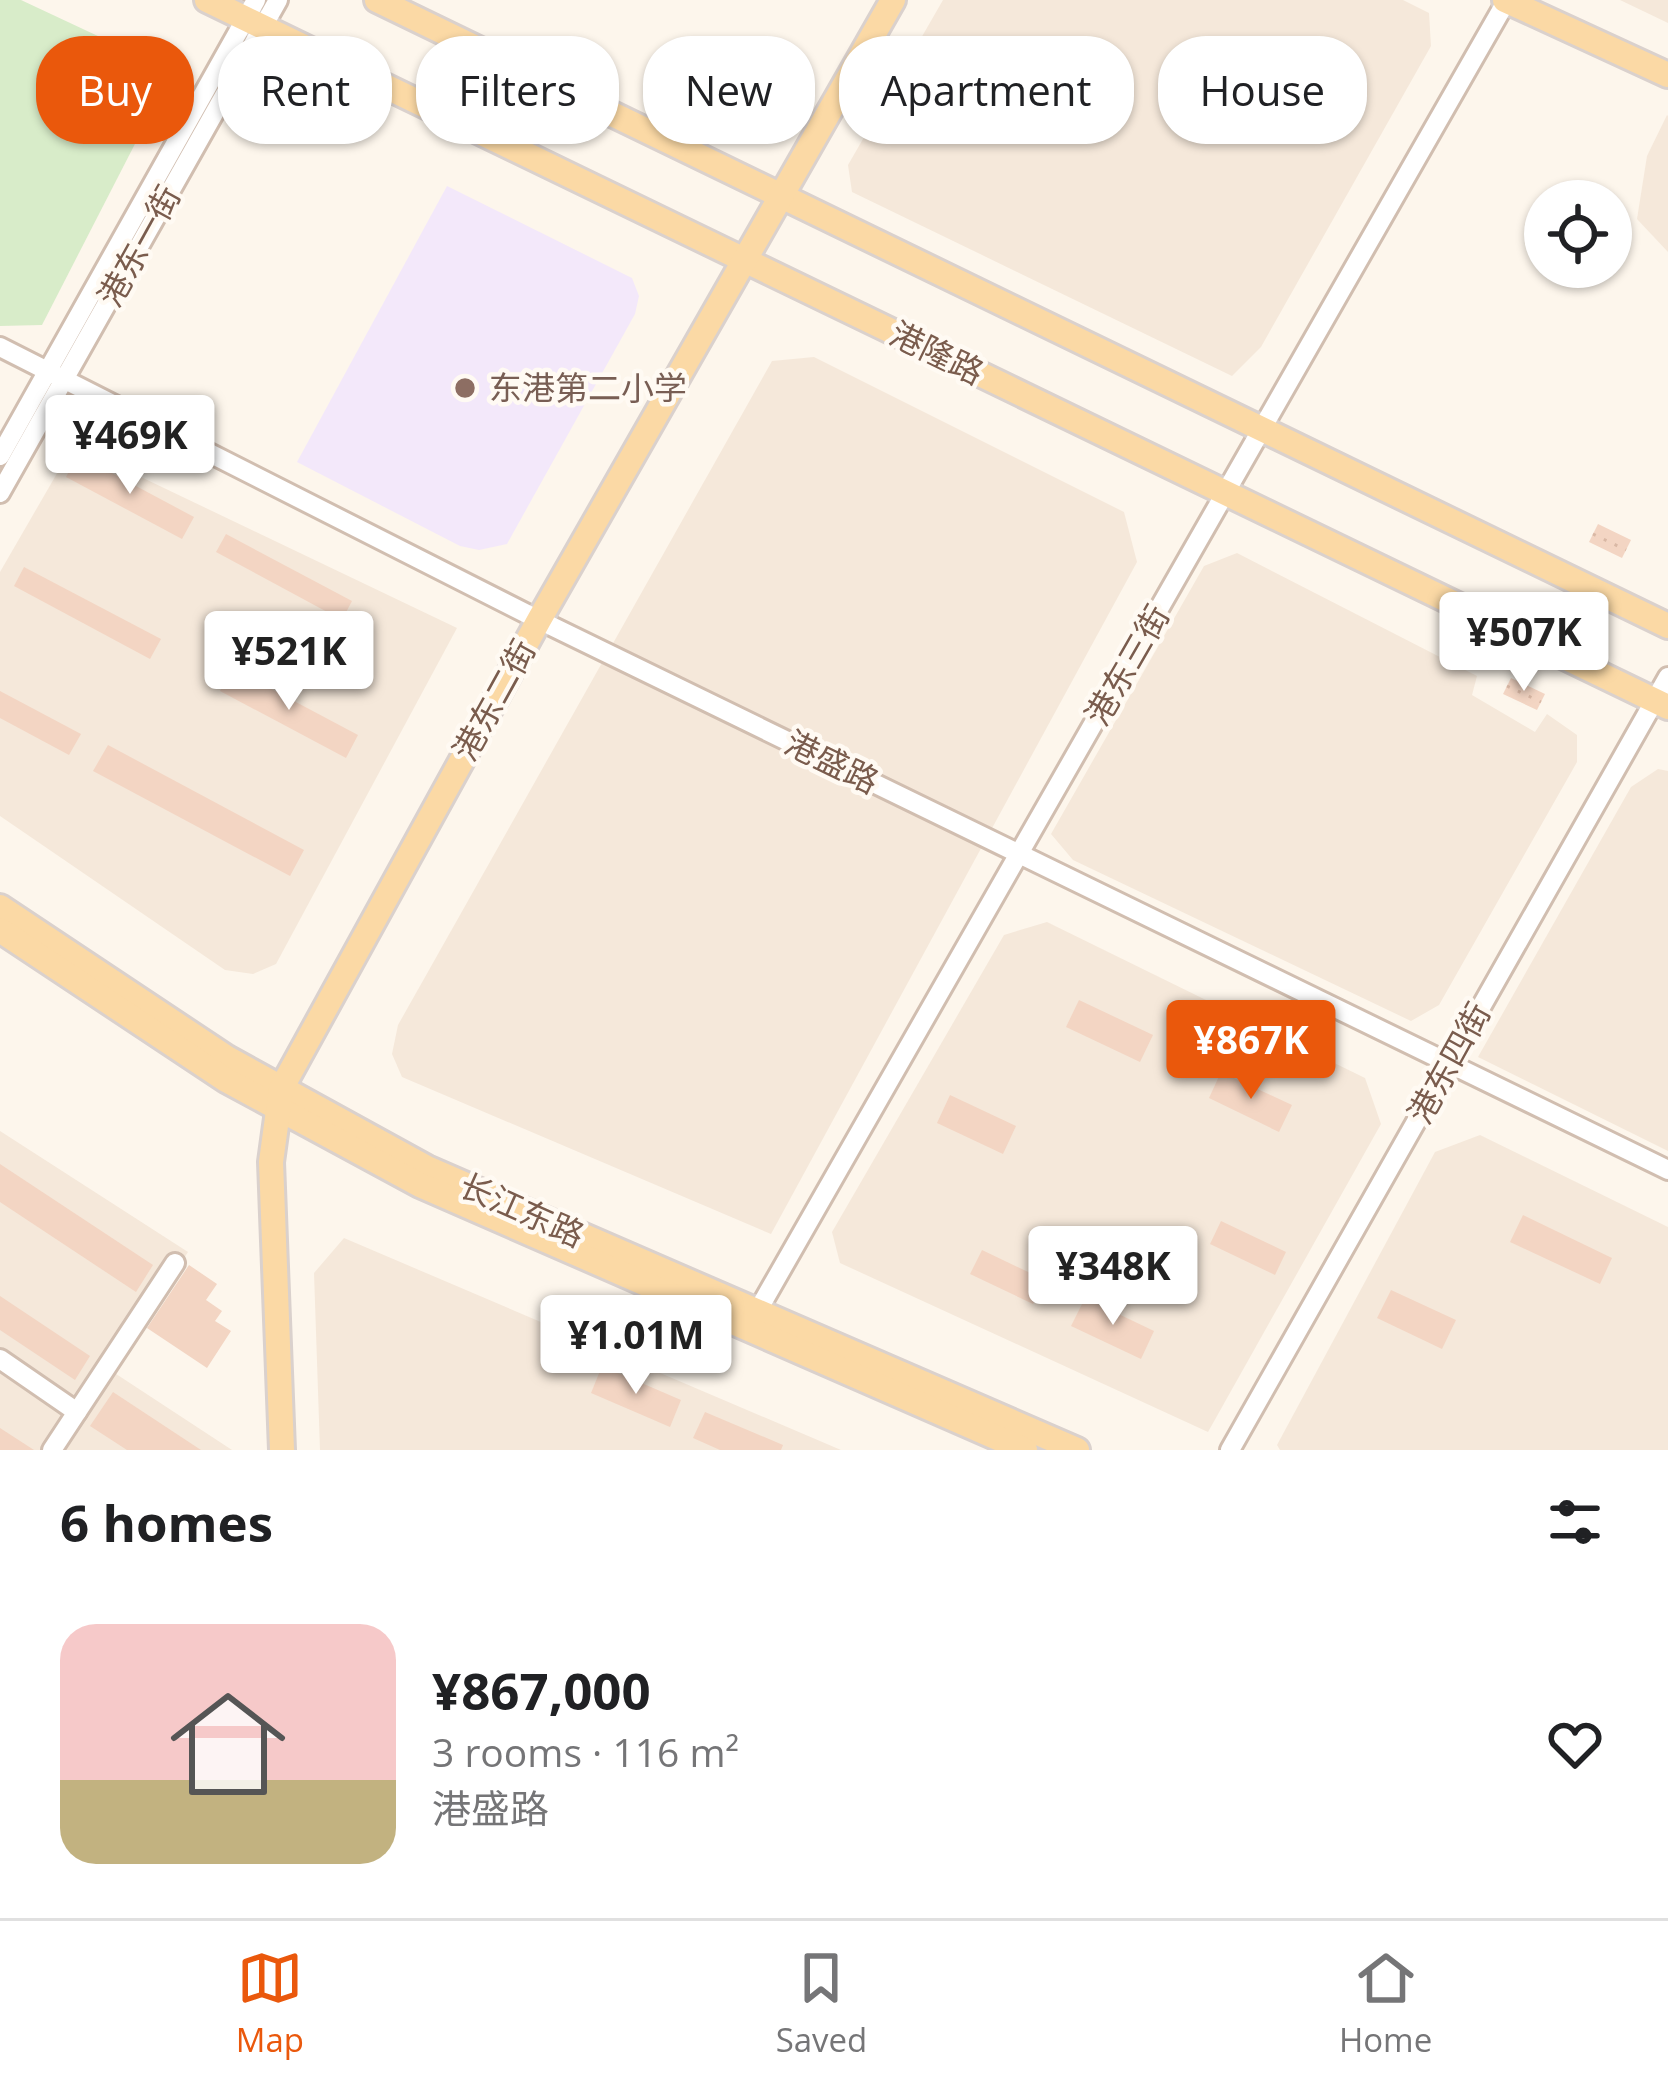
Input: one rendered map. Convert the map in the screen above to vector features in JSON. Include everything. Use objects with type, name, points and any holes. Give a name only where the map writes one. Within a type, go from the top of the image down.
[{"type":"main road","name":"港隆路","points":[[207,0],[255,15],[744,260],[1661,704]]},
{"type":"main road","points":[[377,0],[1668,626]]},
{"type":"main road","name":"港东二街","points":[[282,1450],[271,1162],[279,1099],[539,620],[892,0]]},
{"type":"main road","points":[[1506,0],[1668,75]]},
{"type":"main road","name":"长江东路","points":[[0,907],[279,1099]]},
{"type":"main road","name":"长江东路","points":[[0,930],[279,1099],[1025,1450]]},
{"type":"main road","name":"长江东路","points":[[752,1321],[1077,1450]]},
{"type":"street","name":"港东一街","points":[[0,493],[56,375],[255,15],[278,0]]},
{"type":"street","name":"港东三街","points":[[752,1321],[1506,0]]},
{"type":"street","name":"港盛路","points":[[0,347],[539,620],[1668,1170]]},
{"type":"street","name":"港东一街","points":[[0,456],[56,375]]},
{"type":"street","name":"港东四街","points":[[1231,1450],[1450,1062],[1661,704],[1668,677]]},
{"type":"street","points":[[52,1450],[175,1263]]},
{"type":"street","points":[[0,1359],[77,1412]]},
{"type":"path","points":[[1593,534],[1626,550]]},
{"type":"path","points":[[1508,686],[1541,702]]},
{"type":"shaded area","points":[[943,0],[1403,0],[1429,13],[1431,46],[1261,347],[1232,376],[852,192],[848,165],[860,144],[1134,144],[1134,36],[922,36]]},
{"type":"shaded area","points":[[1620,0],[1668,0],[1668,23]]},
{"type":"shaded area","points":[[1667,115],[1668,252],[1637,219],[1647,156]]},
{"type":"shaded area","name":"东港第二小学","points":[[447,186],[632,278],[639,296],[635,314],[507,544],[479,550],[460,546],[297,462]]},
{"type":"shaded area","points":[[814,357],[1124,512],[1137,562],[771,1234],[402,1077],[392,1054],[398,1025],[772,361]]},
{"type":"shaded area","points":[[77,453],[97,456],[457,628],[276,964],[253,974],[225,970],[0,816],[0,572],[63,463]]},
{"type":"shaded area","points":[[1237,553],[1477,676],[1472,695],[1535,732],[1547,714],[1577,735],[1577,762],[1439,1005],[1411,1021],[1073,860],[1051,834],[1204,566]]},
{"type":"shaded area","points":[[1658,769],[1668,771],[1668,1151],[1478,1057],[1631,787]]},
{"type":"shaded area","points":[[1047,922],[1365,1078],[1381,1124],[1208,1432],[840,1263],[832,1232],[1004,935]]},
{"type":"shaded area","points":[[0,1131],[188,1252],[110,1370],[232,1450],[0,1450]]},
{"type":"shaded area","points":[[1480,1135],[1668,1227],[1668,1450],[1280,1450],[1277,1445],[1435,1152]]},
{"type":"shaded area","points":[[344,1238],[841,1450],[320,1450],[314,1273]]},
{"type":"green space","points":[[0,0],[21,0],[98,36],[36,36],[36,144],[135,144],[42,325],[0,326]]},
{"type":"building","points":[[78,455],[194,517],[182,539],[66,477]]},
{"type":"building","points":[[1598,524],[1631,540],[1622,558],[1589,542]]},
{"type":"building","points":[[226,534],[352,601],[342,620],[216,552]]},
{"type":"building","points":[[24,567],[161,639],[150,659],[14,586]]},
{"type":"building","points":[[232,668],[358,735],[346,758],[220,691]]},
{"type":"building","points":[[1511,678],[1545,694],[1537,710],[1503,694]]},
{"type":"building","points":[[0,691],[81,734],[69,755],[0,718]]},
{"type":"building","points":[[108,745],[304,850],[290,876],[93,771]]},
{"type":"building","points":[[1079,1000],[1153,1035],[1140,1062],[1066,1027]]},
{"type":"building","points":[[1221,1072],[1292,1105],[1279,1132],[1209,1098]]},
{"type":"building","points":[[950,1095],[1016,1126],[1003,1154],[937,1123]]},
{"type":"building","points":[[0,1164],[153,1265],[136,1292],[0,1202]]},
{"type":"building","points":[[1523,1215],[1612,1258],[1600,1284],[1510,1242]]},
{"type":"building","points":[[1221,1221],[1286,1252],[1275,1275],[1210,1244]]},
{"type":"building","points":[[982,1250],[1045,1280],[1033,1304],[970,1274]]},
{"type":"building","points":[[189,1265],[217,1284],[206,1300],[222,1311],[215,1321],[231,1331],[207,1368],[147,1328]]},
{"type":"building","points":[[1391,1290],[1456,1320],[1442,1349],[1377,1318]]},
{"type":"building","points":[[0,1296],[90,1356],[75,1380],[0,1330]]},
{"type":"building","points":[[1085,1298],[1154,1331],[1141,1359],[1071,1326]]},
{"type":"building","points":[[602,1366],[681,1400],[670,1427],[591,1393]]},
{"type":"building","points":[[113,1392],[201,1450],[127,1450],[90,1426]]},
{"type":"building","points":[[705,1412],[783,1445],[781,1450],[720,1450],[693,1438]]},
{"type":"building","points":[[0,1428],[34,1450],[0,1450]]},
{"type":"place","name":"东港第二小学","points":[[465,388]]}]
